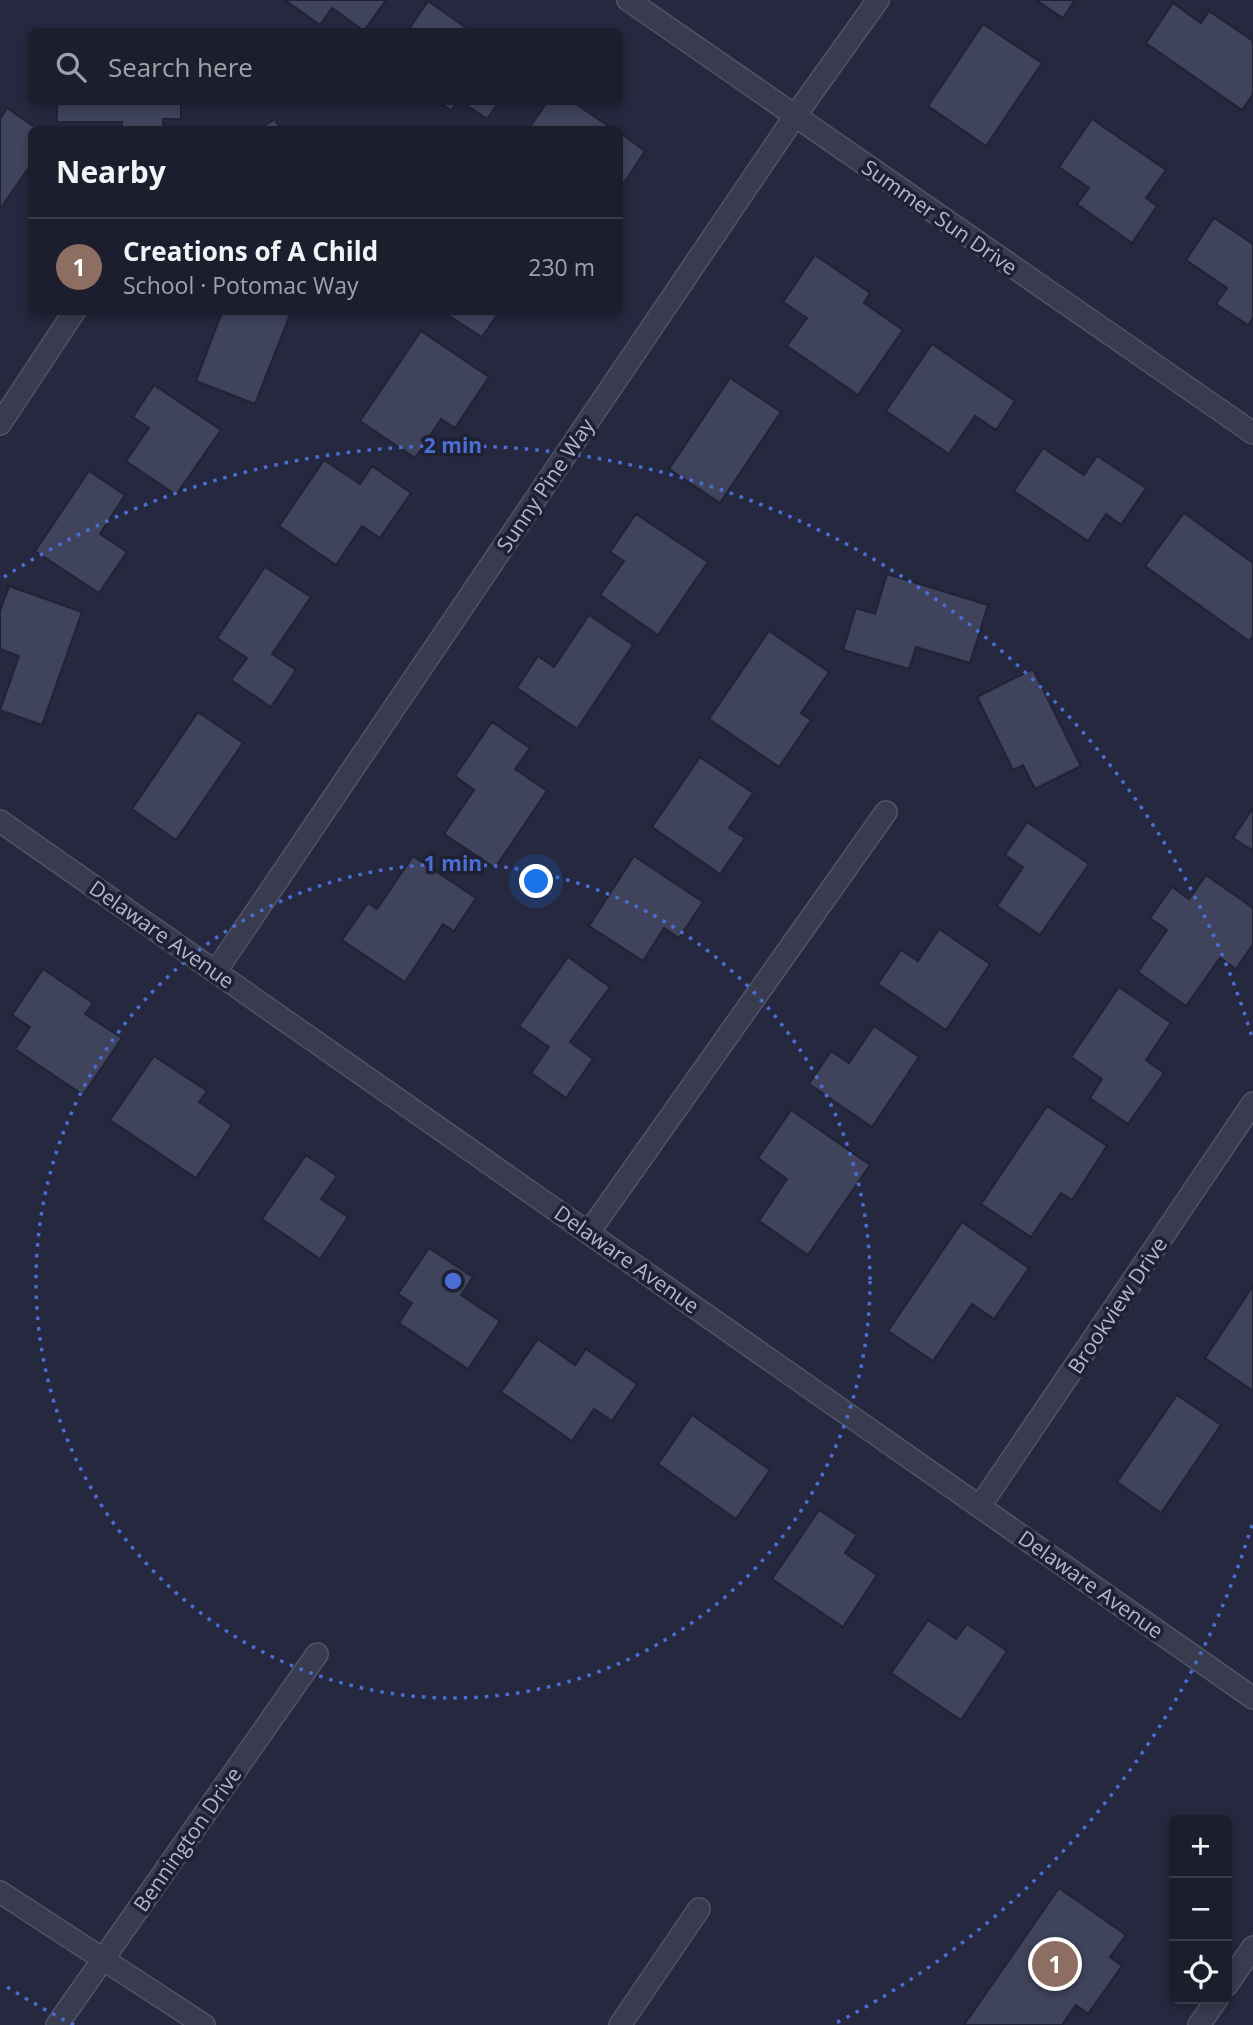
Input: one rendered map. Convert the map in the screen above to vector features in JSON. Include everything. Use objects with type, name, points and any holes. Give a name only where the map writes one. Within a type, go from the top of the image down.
[{"type":"street","name":"Summer Sun Drive","points":[[628,0],[1253,433]]},
{"type":"street","name":"Sunny Pine Way","points":[[216,971],[795,116],[878,0]]},
{"type":"street","points":[[0,424],[72,315]]},
{"type":"street","points":[[589,1232],[886,812]]},
{"type":"street","name":"Delaware Avenue","points":[[0,821],[1253,1698]]},
{"type":"street","name":"Brookview Drive","points":[[980,1506],[1253,1103]]},
{"type":"street","name":"Bennington Drive","points":[[57,2025],[317,1654]]},
{"type":"street","points":[[0,1892],[204,2025]]},
{"type":"street","points":[[620,2025],[699,1909]]},
{"type":"street","points":[[1232,1978],[1253,1947]]},
{"type":"street","points":[[1199,2025],[1214,2004]]},
{"type":"building","points":[[285,0],[386,0],[366,28],[360,28],[332,8],[320,25]]},
{"type":"building","points":[[1036,0],[1075,0],[1063,18]]},
{"type":"building","points":[[428,1],[466,28],[410,28]]},
{"type":"building","points":[[1173,3],[1201,23],[1209,11],[1253,41],[1253,94],[1242,110],[1146,43]]},
{"type":"building","points":[[983,24],[1042,63],[986,146],[928,106]]},
{"type":"building","points":[[57,105],[181,105],[181,119],[163,119],[163,126],[122,126],[122,122],[57,122]]},
{"type":"building","points":[[443,105],[455,105],[451,110]]},
{"type":"building","points":[[466,105],[497,105],[487,119]]},
{"type":"building","points":[[545,105],[577,105],[608,126],[531,126]]},
{"type":"building","points":[[7,108],[33,126],[28,126],[28,169],[0,209],[0,119]]},
{"type":"building","points":[[275,119],[279,126],[264,126]]},
{"type":"building","points":[[1092,119],[1166,170],[1146,198],[1157,206],[1132,243],[1077,204],[1089,188],[1059,167]]},
{"type":"building","points":[[623,135],[645,151],[623,184]]},
{"type":"building","points":[[1214,218],[1253,244],[1253,318],[1248,325],[1216,304],[1227,288],[1186,260]]},
{"type":"building","points":[[815,255],[870,293],[864,303],[903,330],[858,395],[787,346],[807,318],[783,302]]},
{"type":"building","points":[[221,315],[290,315],[255,404],[196,381]]},
{"type":"building","points":[[448,315],[497,315],[482,337]]},
{"type":"building","points":[[421,331],[489,377],[455,428],[441,419],[415,458],[360,421]]},
{"type":"building","points":[[932,344],[1015,401],[996,430],[975,416],[949,454],[886,411]]},
{"type":"building","points":[[730,378],[781,412],[720,503],[669,469]]},
{"type":"building","points":[[154,385],[221,430],[176,495],[126,461],[149,428],[133,417]]},
{"type":"building","points":[[1043,448],[1084,475],[1097,456],[1146,488],[1121,525],[1106,514],[1088,541],[1014,491]]},
{"type":"building","points":[[324,460],[360,484],[372,466],[411,493],[380,538],[362,526],[336,565],[279,526]]},
{"type":"building","points":[[89,471],[125,495],[100,534],[127,552],[99,593],[35,551]]},
{"type":"building","points":[[1184,513],[1253,563],[1253,636],[1249,641],[1145,566]]},
{"type":"building","points":[[636,514],[708,562],[658,635],[600,595],[624,561],[610,552]]},
{"type":"building","points":[[265,567],[311,597],[272,654],[296,670],[271,707],[231,680],[247,658],[217,638]]},
{"type":"building","points":[[887,574],[988,605],[970,663],[916,647],[909,669],[843,650],[856,608],[875,614]]},
{"type":"building","points":[[9,586],[82,612],[42,725],[0,710],[19,656],[0,649],[0,611]]},
{"type":"building","points":[[589,615],[633,645],[577,729],[517,688],[538,656],[554,667]]},
{"type":"building","points":[[769,631],[829,672],[801,713],[811,720],[779,767],[709,719]]},
{"type":"building","points":[[1033,669],[1081,766],[1035,789],[1023,765],[1013,770],[977,697]]},
{"type":"building","points":[[198,712],[243,743],[176,840],[132,809]]},
{"type":"building","points":[[492,722],[530,748],[515,769],[547,791],[495,868],[444,834],[474,790],[455,776]]},
{"type":"building","points":[[700,757],[753,793],[729,828],[745,838],[720,874],[652,827]]},
{"type":"building","points":[[1253,808],[1253,851],[1233,838]]},
{"type":"building","points":[[1027,822],[1089,864],[1040,935],[997,906],[1023,867],[1005,855]]},
{"type":"building","points":[[413,856],[476,898],[454,931],[443,924],[405,982],[342,940],[368,903],[377,909]]},
{"type":"building","points":[[634,856],[703,902],[679,938],[664,928],[643,961],[589,926]]},
{"type":"building","points":[[1206,875],[1253,908],[1253,944],[1236,969],[1220,958],[1186,1006],[1138,972],[1167,930],[1150,918],[1172,887],[1189,899]]},
{"type":"building","points":[[939,929],[990,964],[946,1030],[878,984],[901,950],[918,961]]},
{"type":"building","points":[[568,957],[610,987],[570,1042],[593,1059],[566,1098],[531,1073],[549,1047],[519,1026]]},
{"type":"building","points":[[43,969],[93,1003],[85,1014],[122,1038],[83,1095],[15,1049],[30,1027],[12,1015]]},
{"type":"building","points":[[1119,987],[1171,1023],[1146,1060],[1164,1073],[1128,1124],[1090,1098],[1102,1079],[1071,1057]]},
{"type":"building","points":[[874,1026],[919,1057],[872,1127],[809,1084],[831,1051],[849,1063]]},
{"type":"building","points":[[154,1056],[207,1091],[199,1102],[232,1125],[196,1178],[110,1120]]},
{"type":"building","points":[[1047,1106],[1107,1146],[1072,1200],[1061,1193],[1031,1237],[981,1204]]},
{"type":"building","points":[[791,1110],[870,1165],[808,1255],[759,1221],[787,1179],[758,1158]]},
{"type":"building","points":[[306,1155],[337,1176],[321,1199],[348,1217],[320,1259],[262,1219]]},
{"type":"building","points":[[962,1222],[1029,1268],[994,1319],[972,1304],[933,1361],[888,1331]]},
{"type":"building","points":[[429,1248],[473,1277],[461,1295],[500,1321],[468,1369],[399,1323],[412,1303],[398,1294]]},
{"type":"building","points":[[1253,1286],[1253,1391],[1205,1358]]},
{"type":"building","points":[[538,1339],[575,1365],[586,1349],[637,1384],[612,1421],[594,1409],[572,1441],[501,1392]]},
{"type":"building","points":[[1177,1395],[1221,1425],[1161,1513],[1117,1482]]},
{"type":"building","points":[[692,1415],[770,1470],[736,1519],[658,1464]]},
{"type":"building","points":[[819,1510],[857,1535],[845,1553],[877,1575],[843,1627],[772,1579]]},
{"type":"building","points":[[928,1620],[956,1639],[967,1624],[1007,1651],[961,1720],[891,1673]]},
{"type":"building","points":[[1059,1888],[1126,1935],[1110,1957],[1122,1966],[1088,2014],[1076,2005],[1062,2025],[964,2025]]},
{"type":"place","name":"Creations of A Child","points":[[1055,1964]]}]
